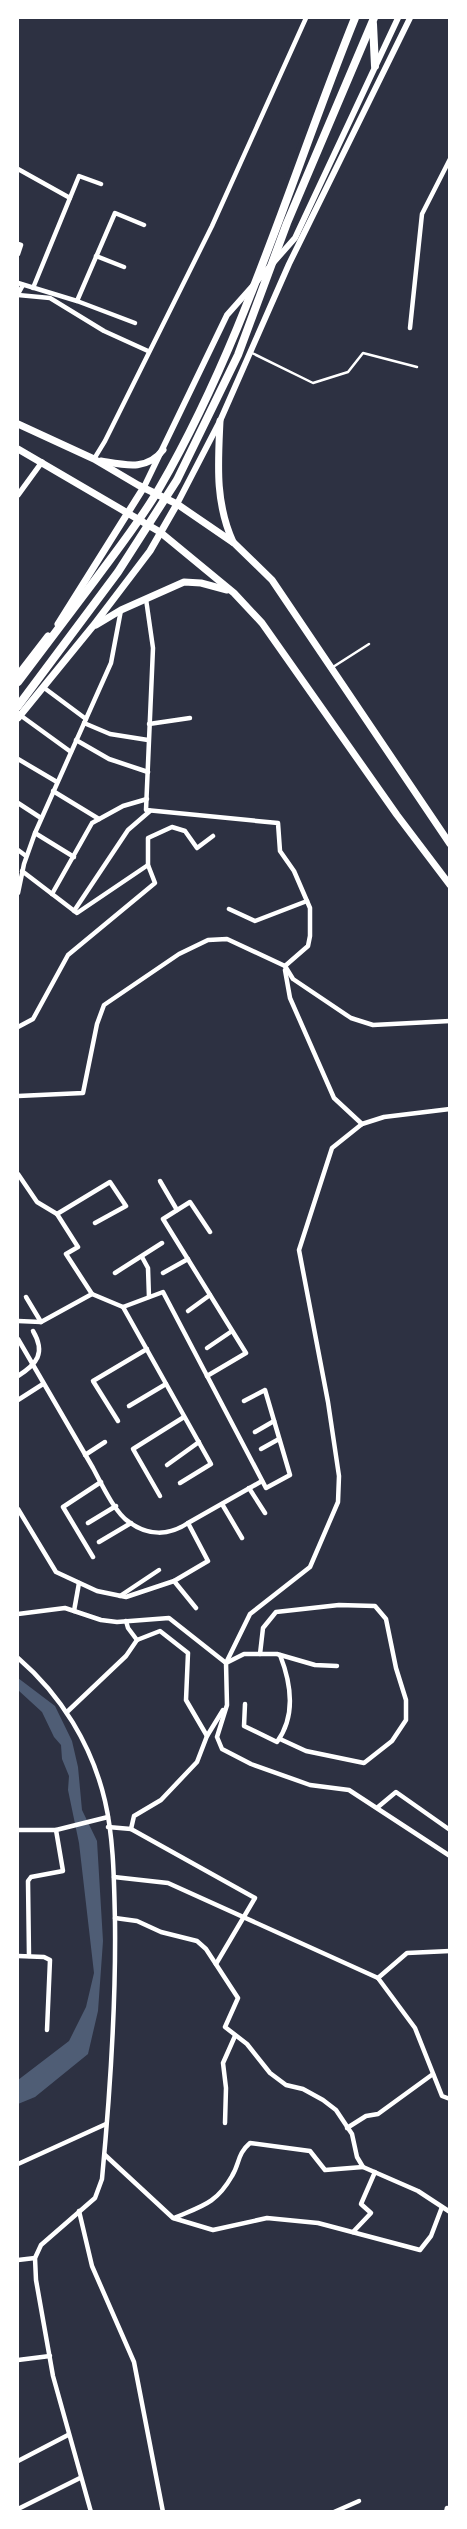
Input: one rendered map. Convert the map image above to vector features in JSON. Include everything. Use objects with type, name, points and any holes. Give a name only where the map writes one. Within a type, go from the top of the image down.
[{"type":"highway","points":[[18,682],[123,542],[159,487],[194,421],[227,350],[276,227],[323,96],[355,18]]},
{"type":"highway","points":[[373,18],[375,66]]},
{"type":"highway","points":[[18,706],[118,572],[177,480],[238,354],[287,223],[373,18]]},
{"type":"main road","points":[[18,675],[59,622],[129,515],[163,450],[227,315],[294,238],[398,18]]},
{"type":"main road","points":[[19,717],[42,686],[93,626],[150,551],[177,504],[220,421],[289,264],[410,18]]},
{"type":"main road","points":[[220,421],[218,483],[224,522],[234,543]]},
{"type":"main road","points":[[18,424],[94,459],[177,504],[234,543],[272,580],[450,844]]},
{"type":"main road","points":[[18,449],[160,532],[234,593],[262,623],[434,866],[450,885]]},
{"type":"main road","points":[[94,459],[136,466],[154,460],[163,450]]},
{"type":"main road","points":[[93,626],[121,610],[184,582],[218,586],[234,593]]},
{"type":"street","points":[[94,459],[105,441],[148,351],[212,226],[306,18]]},
{"type":"street","points":[[410,328],[422,214],[450,159]]},
{"type":"street","points":[[18,169],[70,198]]},
{"type":"street","points":[[32,288],[79,176],[101,184]]},
{"type":"street","points":[[77,301],[115,213],[144,225]]},
{"type":"street","points":[[18,244],[21,245],[18,254]]},
{"type":"street","points":[[96,256],[124,267]]},
{"type":"street","points":[[135,323],[77,301],[20,284],[18,294],[50,298],[104,331],[148,351]]},
{"type":"street","points":[[18,495],[42,462]]},
{"type":"street","points":[[146,599],[153,648],[146,810],[278,823],[280,851],[294,871],[310,908],[308,946],[285,966]]},
{"type":"street","points":[[18,893],[26,856],[41,818],[111,663],[121,610]]},
{"type":"street","points":[[42,686],[85,721],[110,734],[148,740]]},
{"type":"street","points":[[19,717],[71,752]]},
{"type":"street","points":[[149,724],[190,718]]},
{"type":"street","points":[[76,740],[109,759],[148,772]]},
{"type":"street","points":[[18,759],[57,782]]},
{"type":"street","points":[[53,791],[99,820]]},
{"type":"street","points":[[52,894],[92,823],[123,806],[147,799]]},
{"type":"street","points":[[18,803],[41,818]]},
{"type":"street","points":[[75,912],[128,830],[150,810]]},
{"type":"street","points":[[18,1027],[33,1018],[68,955],[155,883],[148,865],[148,838],[172,827],[185,831],[197,848],[213,836]]},
{"type":"street","points":[[35,833],[74,857]]},
{"type":"street","points":[[18,850],[26,856]]},
{"type":"street","points":[[75,912],[148,865]]},
{"type":"street","points":[[22,871],[75,912]]},
{"type":"street","points":[[229,909],[255,921],[307,901]]},
{"type":"street","points":[[18,1096],[83,1093],[97,1024],[104,1006],[186,951],[208,940],[227,940],[285,966],[292,979],[351,1018],[373,1025],[450,1022]]},
{"type":"street","points":[[285,966],[290,998],[334,1098],[362,1124]]},
{"type":"street","points":[[450,1110],[384,1117],[362,1124],[332,1148],[299,1250],[340,1476],[338,1502],[310,1567],[250,1614],[226,1663],[227,1705],[217,1737],[222,1749],[251,1764],[310,1785],[349,1790],[378,1807],[450,1856]]},
{"type":"street","points":[[18,1174],[37,1202],[57,1214],[78,1247],[66,1254],[92,1294],[124,1307],[211,1464],[180,1483]]},
{"type":"street","points":[[160,1181],[177,1210]]},
{"type":"street","points":[[57,1214],[110,1182],[126,1206],[95,1223]]},
{"type":"street","points":[[207,1376],[246,1353],[163,1218],[190,1202],[210,1232]]},
{"type":"street","points":[[115,1273],[162,1243]]},
{"type":"street","points":[[142,1257],[148,1268],[149,1298]]},
{"type":"street","points":[[163,1273],[188,1259]]},
{"type":"street","points":[[124,1307],[163,1292],[266,1488],[290,1475],[265,1390],[244,1401]]},
{"type":"street","points":[[18,1322],[41,1322],[92,1294]]},
{"type":"street","points":[[188,1311],[210,1295]]},
{"type":"street","points":[[26,1297],[41,1322]]},
{"type":"street","points":[[18,1376],[33,1366],[38,1354],[39,1342],[33,1331]]},
{"type":"street","points":[[206,1348],[232,1331]]},
{"type":"street","points":[[18,1340],[116,1506],[130,1523],[142,1530],[165,1533],[178,1530],[262,1481]]},
{"type":"street","points":[[118,1421],[93,1381],[147,1349]]},
{"type":"street","points":[[18,1400],[43,1384]]},
{"type":"street","points":[[129,1406],[166,1384]]},
{"type":"street","points":[[160,1496],[134,1449],[184,1417]]},
{"type":"street","points":[[256,1432],[274,1421]]},
{"type":"street","points":[[261,1449],[279,1439]]},
{"type":"street","points":[[85,1455],[106,1442]]},
{"type":"street","points":[[167,1465],[199,1442]]},
{"type":"street","points":[[93,1557],[63,1507],[101,1482]]},
{"type":"street","points":[[249,1488],[265,1513]]},
{"type":"street","points":[[222,1504],[242,1538]]},
{"type":"street","points":[[88,1523],[116,1506]]},
{"type":"street","points":[[18,1509],[56,1572],[97,1591],[126,1597],[174,1581],[208,1561],[188,1523]]},
{"type":"street","points":[[99,1542],[130,1523]]},
{"type":"street","points":[[120,1596],[159,1570]]},
{"type":"street","points":[[174,1581],[196,1608]]},
{"type":"street","points":[[74,1611],[79,1583]]},
{"type":"street","points":[[260,1654],[263,1628],[276,1612],[339,1605],[375,1606],[386,1620],[396,1668],[406,1700],[406,1720],[392,1741],[364,1763],[306,1752],[280,1739]]},
{"type":"street","points":[[18,1614],[65,1608],[101,1620],[126,1621],[169,1618],[226,1663]]},
{"type":"street","points":[[126,1621],[128,1628],[137,1640]]},
{"type":"street","points":[[67,1712],[126,1656],[137,1640],[160,1632],[188,1653],[186,1700],[207,1736]]},
{"type":"street","points":[[226,1663],[244,1654],[260,1654],[280,1655],[315,1665],[337,1666]]},
{"type":"street","points":[[245,1704],[244,1726],[277,1742],[284,1732],[291,1701],[288,1674],[280,1655]]},
{"type":"street","points":[[18,1658],[40,1677],[67,1712],[79,1733],[94,1769],[106,1817],[114,1877],[114,2030],[102,2179],[95,2198],[41,2245],[36,2258],[36,2280],[50,2356],[68,2435],[91,2512]]},
{"type":"street","points":[[131,1829],[134,1816],[161,1800],[197,1762],[207,1736],[227,1705]]},
{"type":"street","points":[[378,1807],[396,1792],[450,1830]]},
{"type":"street","points":[[18,1830],[57,1830],[106,1817]]},
{"type":"street","points":[[108,1827],[131,1829],[256,1898],[216,1964]]},
{"type":"street","points":[[29,1956],[28,1881],[31,1877],[63,1871],[57,1830]]},
{"type":"street","points":[[114,1877],[168,1883],[378,1978],[415,2028],[442,2096],[450,2099]]},
{"type":"street","points":[[115,1918],[137,1921],[161,1932],[197,1941],[206,1949],[238,1998],[225,2027],[247,2044],[275,2077],[286,2085],[303,2090],[323,2100],[336,2110],[347,2128],[363,2167]]},
{"type":"street","points":[[378,1978],[407,1953],[450,1951]]},
{"type":"street","points":[[18,1956],[46,1957],[51,1963],[47,2030]]},
{"type":"street","points":[[225,2123],[226,2088],[223,2063],[235,2036]]},
{"type":"street","points":[[347,2128],[366,2116],[378,2114],[433,2074]]},
{"type":"street","points":[[18,2164],[106,2124]]},
{"type":"street","points":[[173,2218],[214,2201],[233,2175],[241,2150],[250,2143],[310,2151],[325,2170],[363,2167],[418,2191],[450,2212]]},
{"type":"street","points":[[104,2155],[173,2218],[213,2230],[267,2218],[318,2223],[420,2250],[432,2236],[442,2207]]},
{"type":"street","points":[[353,2232],[371,2213],[361,2204],[375,2172]]},
{"type":"street","points":[[79,2211],[92,2266],[134,2362],[163,2512]]},
{"type":"street","points":[[18,2260],[36,2258]]},
{"type":"street","points":[[18,2359],[50,2356]]},
{"type":"street","points":[[18,2461],[68,2435]]},
{"type":"street","points":[[18,2511],[80,2478]]},
{"type":"street","points":[[334,2512],[359,2501]]},
{"type":"lane","points":[[251,352],[313,383],[348,372],[363,353],[417,368]]},
{"type":"lane","points":[[331,669],[369,644]]},
{"type":"lane","points":[[434,866],[450,881]]},
{"type":"water","points":[[18,1678],[55,1706],[72,1741],[78,1767],[82,1810],[97,1841],[103,1941],[98,2011],[88,2054],[35,2097],[18,2104],[18,2080],[69,2041],[86,2007],[94,1973],[79,1843],[68,1790],[69,1776],[62,1759],[61,1745],[54,1737],[42,1712],[18,1690]]},
{"type":"pier","points":[[349,18],[371,18],[303,200],[300,202],[281,192],[280,189]]}]
